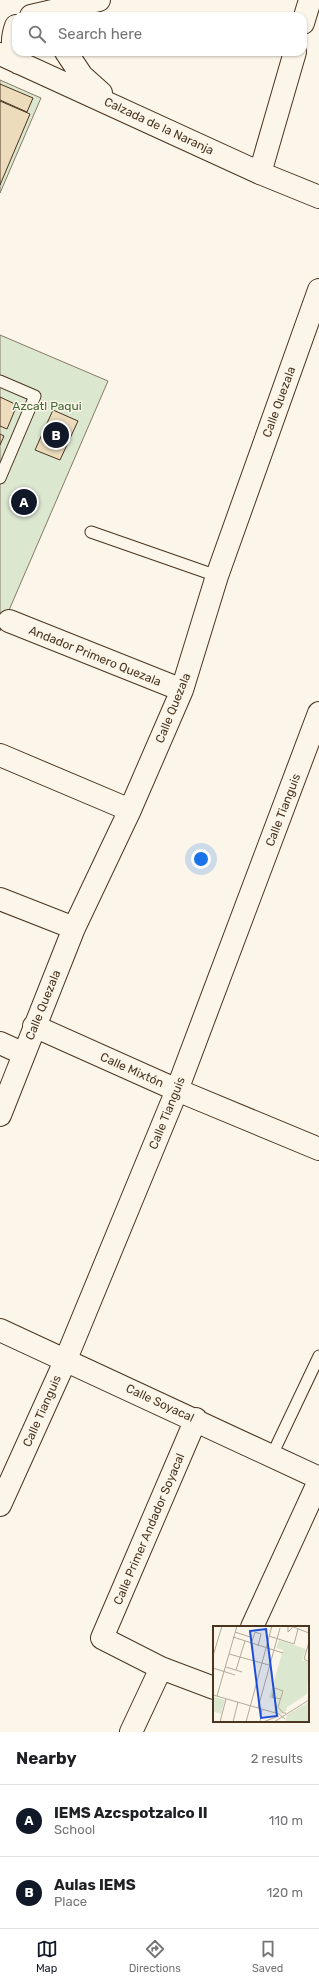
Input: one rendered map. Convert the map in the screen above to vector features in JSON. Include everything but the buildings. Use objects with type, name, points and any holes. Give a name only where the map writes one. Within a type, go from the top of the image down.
[{"type":"street","points":[[53,12],[99,0]]},
{"type":"street","points":[[306,12],[310,0]]},
{"type":"street","points":[[0,16],[12,18]]},
{"type":"street","points":[[69,56],[82,76],[114,105]]},
{"type":"street","points":[[260,173],[294,56]]},
{"type":"street","name":"Calzada de la Naranja","points":[[10,59],[114,105],[260,173],[319,198]]},
{"type":"street","name":"Calle Quezala","points":[[0,1115],[74,928],[130,810],[182,690],[217,576],[319,290]]},
{"type":"street","name":"Andador Primero Quezala","points":[[9,621],[182,690]]},
{"type":"street","name":"Calle Tianguis","points":[[0,1505],[66,1359],[177,1090],[319,713]]},
{"type":"street","points":[[0,755],[130,810]]},
{"type":"street","points":[[0,899],[74,928]]},
{"type":"street","name":"Calle Mixtón","points":[[34,1026],[177,1090],[319,1149]]},
{"type":"street","points":[[0,1043],[24,1054]]},
{"type":"street","name":"Calle Soyacal","points":[[0,1330],[196,1419],[272,1455],[319,1480]]},
{"type":"street","name":"Calle Primer Andador Soyacal","points":[[161,1668],[102,1638],[196,1419]]},
{"type":"street","points":[[252,1626],[319,1480]]},
{"type":"street","points":[[132,1732],[161,1668],[213,1688]]},
{"type":"lane","points":[[0,381],[35,396],[0,478]]},
{"type":"lane","points":[[92,532],[217,576]]},
{"type":"lane","points":[[272,1455],[319,1356]]},
{"type":"green space","points":[[0,80],[41,98],[0,193]]},
{"type":"green space","name":"Azcatl Paqui","points":[[0,335],[108,381],[0,631]]},
{"type":"place","name":"Aulas IEMS","points":[[56,435]]},
{"type":"place","name":"IEMS Azcspotzalco II","points":[[24,502]]}]
